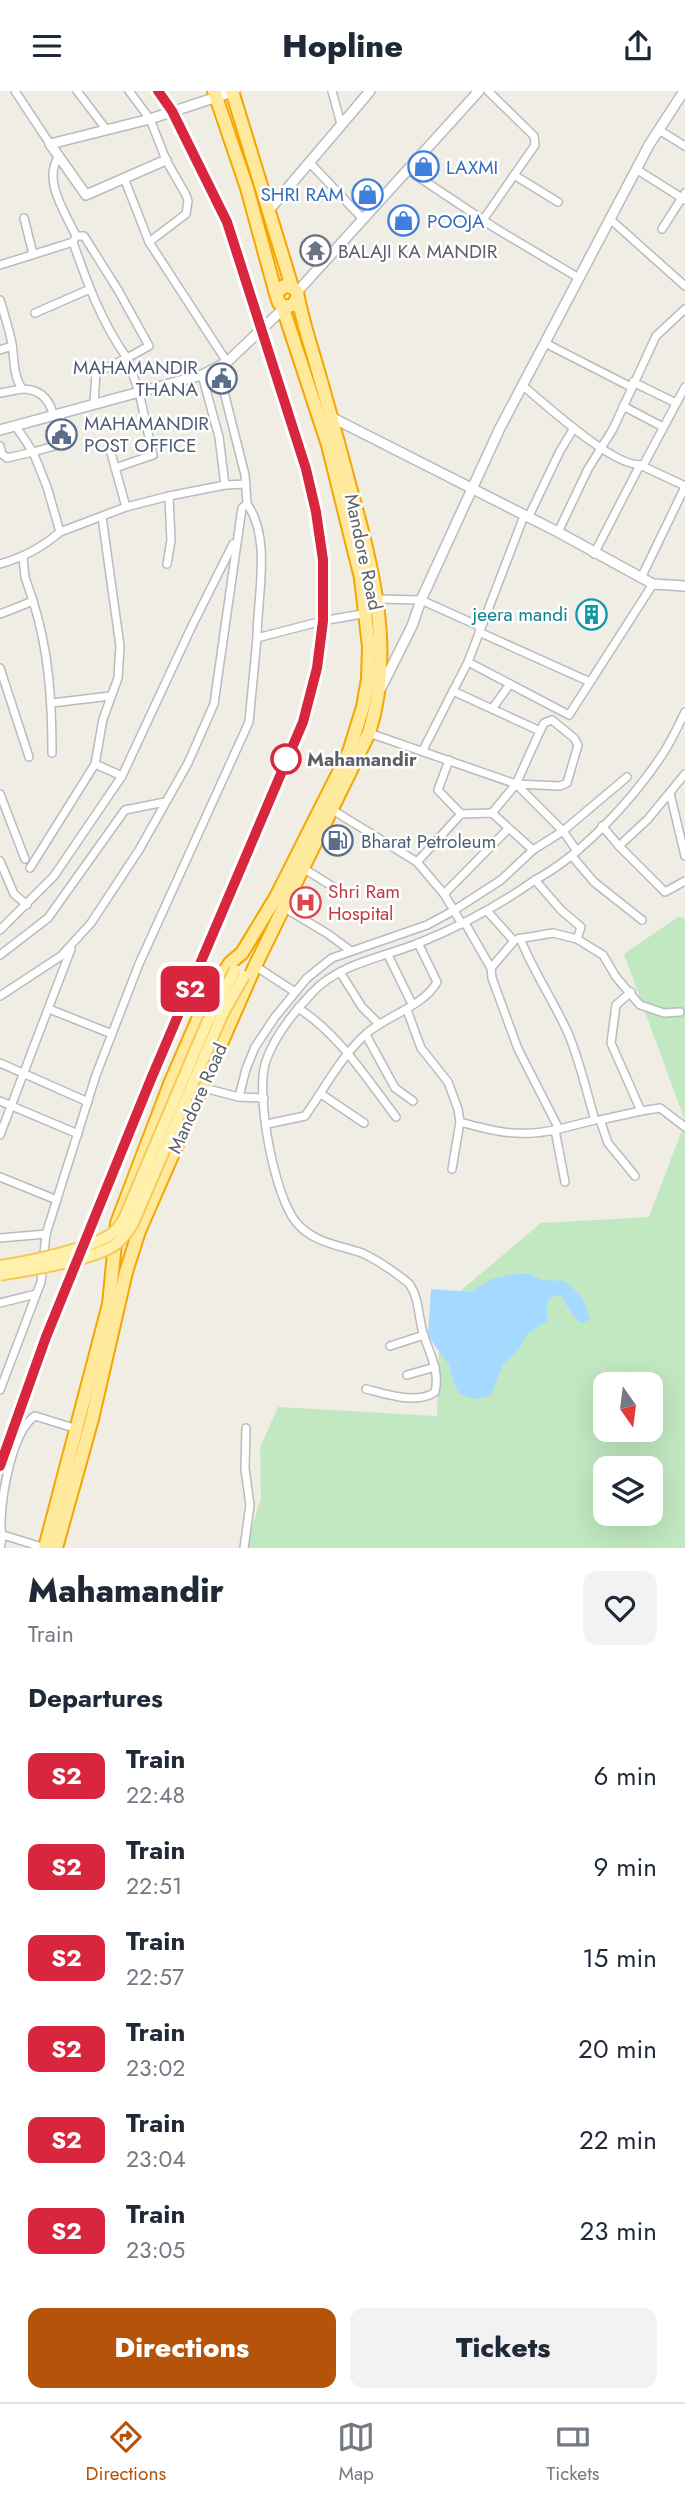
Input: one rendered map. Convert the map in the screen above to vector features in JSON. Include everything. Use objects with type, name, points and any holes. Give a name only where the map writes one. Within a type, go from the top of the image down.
[{"type":"highway","name":"Mandore Road","points":[[56,1548],[92,1419],[133,1250],[200,1087],[255,966],[369,733],[379,692],[378,605],[368,550],[295,292],[233,91]]},
{"type":"highway","name":"Mandore Road","points":[[45,1548],[109,1304],[117,1223],[170,1084],[205,1003],[230,963],[242,953],[276,897],[349,752],[357,730],[368,679],[369,647],[361,578],[328,445],[280,303],[247,188],[215,94]]},
{"type":"highway","points":[[281,287],[295,292],[293,305],[280,303],[281,287]]},
{"type":"main road","points":[[0,1266],[90,1244],[117,1230],[207,1023],[239,973],[126,1234],[114,1246],[90,1255],[0,1275]]},
{"type":"street","points":[[15,91],[86,195],[166,160]]},
{"type":"street","points":[[77,91],[106,129]]},
{"type":"street","points":[[129,91],[150,119],[166,160],[186,195],[188,208],[186,214],[149,242]]},
{"type":"street","points":[[50,144],[150,119],[215,94],[233,91]]},
{"type":"street","points":[[332,91],[341,124]]},
{"type":"street","points":[[269,211],[370,91]]},
{"type":"street","points":[[295,292],[479,91]]},
{"type":"street","points":[[483,220],[535,145],[534,136],[488,91]]},
{"type":"street","points":[[379,692],[522,386],[636,169],[684,91]]},
{"type":"street","points":[[659,130],[685,146]]},
{"type":"street","points":[[59,156],[52,165],[53,186],[90,289],[112,337],[127,358],[139,392],[153,455],[115,468]]},
{"type":"street","points":[[309,162],[363,219]]},
{"type":"street","points":[[636,169],[684,197],[662,229]]},
{"type":"street","points":[[408,170],[483,220],[579,278]]},
{"type":"street","points":[[514,175],[558,202]]},
{"type":"street","points":[[0,1390],[41,1282],[46,1234],[112,1034],[139,964],[248,722],[257,638],[260,539],[252,511],[247,504],[246,484],[222,365],[149,242],[124,178]]},
{"type":"street","points":[[24,218],[33,254]]},
{"type":"street","points":[[610,219],[685,286]]},
{"type":"street","points":[[0,265],[84,236],[148,342],[147,349],[96,373],[94,403]]},
{"type":"street","points":[[35,313],[90,289]]},
{"type":"street","points":[[0,300],[12,346],[14,371],[22,389]]},
{"type":"street","points":[[0,431],[202,375],[222,365],[280,303]]},
{"type":"street","points":[[558,533],[656,336],[685,309]]},
{"type":"street","points":[[545,343],[676,403]]},
{"type":"street","points":[[0,350],[12,346]]},
{"type":"street","points":[[202,375],[219,437],[225,485]]},
{"type":"street","points":[[522,386],[574,428],[634,466],[644,464],[685,387]]},
{"type":"street","points":[[0,393],[22,389],[38,391],[56,414],[67,440],[65,443],[8,459],[2,454],[0,446]]},
{"type":"street","points":[[622,406],[663,427]]},
{"type":"street","points":[[331,417],[653,584],[685,586]]},
{"type":"street","points":[[15,425],[33,452],[60,532]]},
{"type":"street","points":[[423,750],[468,662],[526,517],[574,428]]},
{"type":"street","points":[[111,453],[126,507]]},
{"type":"street","points":[[594,554],[640,465]]},
{"type":"street","points":[[640,465],[684,487],[641,578]]},
{"type":"street","points":[[0,564],[23,558],[60,532],[126,507],[225,485],[246,484]]},
{"type":"street","points":[[167,564],[172,531],[169,496]]},
{"type":"street","points":[[0,996],[71,948],[91,923],[139,850],[188,763],[214,704],[236,540],[242,508],[247,504]]},
{"type":"street","points":[[30,868],[95,764],[110,697],[118,677],[120,646],[102,517]]},
{"type":"street","points":[[0,930],[54,876],[121,776],[236,540]]},
{"type":"street","points":[[23,558],[24,577],[33,601],[47,662],[52,703],[52,753]]},
{"type":"street","points":[[468,662],[569,715],[653,584]]},
{"type":"street","points":[[257,638],[323,621],[365,614],[378,605],[421,600],[590,683]]},
{"type":"street","points":[[0,614],[33,601]]},
{"type":"street","points":[[0,668],[29,757]]},
{"type":"street","points":[[492,709],[510,684]]},
{"type":"street","points":[[453,691],[540,730]]},
{"type":"street","points":[[52,703],[110,697]]},
{"type":"street","points":[[366,1389],[405,1397],[432,1395],[437,1384],[435,1367],[424,1335],[418,1305],[409,1283],[362,1253],[334,1246],[313,1236],[296,1223],[281,1195],[269,1147],[262,1079],[266,1062],[279,1035],[317,986],[340,972],[418,943],[488,912],[575,854],[633,794],[663,754],[685,712]]},
{"type":"street","points":[[369,733],[516,784],[560,786],[567,783],[578,745],[575,738],[552,720],[544,723],[516,784],[492,813]]},
{"type":"street","points":[[449,759],[438,790],[461,814]]},
{"type":"street","points":[[95,764],[121,776]]},
{"type":"street","points":[[619,846],[648,819],[685,774]]},
{"type":"street","points":[[239,1097],[255,1047],[295,992],[332,958],[426,925],[453,911],[501,880],[533,850],[563,831],[627,777]]},
{"type":"street","points":[[516,784],[563,831],[594,882],[642,920]]},
{"type":"street","points":[[0,793],[25,859]]},
{"type":"street","points":[[670,793],[685,856]]},
{"type":"street","points":[[0,955],[48,918],[125,810],[165,802]]},
{"type":"street","points":[[331,809],[417,862],[444,894],[463,923],[491,968],[492,978],[518,1049],[557,1129],[565,1182]]},
{"type":"street","points":[[417,862],[461,814],[492,813],[533,850]]},
{"type":"street","points":[[602,826],[665,892],[685,881]]},
{"type":"street","points":[[444,894],[508,829]]},
{"type":"street","points":[[0,861],[14,894],[27,905]]},
{"type":"street","points":[[303,868],[346,895]]},
{"type":"street","points":[[535,880],[561,910],[581,927],[576,939]]},
{"type":"street","points":[[283,907],[351,951]]},
{"type":"street","points":[[488,912],[517,940],[570,1039],[597,1120],[608,1143],[635,1176]]},
{"type":"street","points":[[491,968],[517,940],[553,933],[576,939],[603,955],[616,978],[640,1005],[664,1013],[680,1011]]},
{"type":"street","points":[[267,1124],[305,1116],[347,1054],[366,1035],[433,988],[437,982],[418,943]]},
{"type":"street","points":[[0,1135],[71,948]]},
{"type":"street","points":[[388,955],[409,1007],[421,1048],[453,1092],[460,1122],[452,1169]]},
{"type":"street","points":[[255,966],[295,992]]},
{"type":"street","points":[[340,972],[362,1007],[379,1024]]},
{"type":"street","points":[[631,992],[616,1005],[611,1043],[641,1111]]},
{"type":"street","points":[[298,1008],[310,1015],[347,1054],[396,1117]]},
{"type":"street","points":[[49,1009],[112,1034]]},
{"type":"street","points":[[366,1035],[395,1088],[413,1101]]},
{"type":"street","points":[[0,1063],[88,1102]]},
{"type":"street","points":[[200,1087],[239,1097],[264,1098]]},
{"type":"street","points":[[321,1094],[364,1123]]},
{"type":"street","points":[[0,1101],[78,1134]]},
{"type":"street","points":[[460,1122],[507,1134],[526,1135],[660,1108],[685,1127]]},
{"type":"street","points":[[0,1177],[57,1200]]},
{"type":"street","points":[[0,1238],[46,1234]]},
{"type":"street","points":[[0,1303],[36,1294]]},
{"type":"street","points":[[390,1346],[424,1335]]},
{"type":"street","points":[[407,1375],[435,1367]]},
{"type":"street","points":[[0,1548],[3,1535],[0,1525],[3,1487],[24,1425],[35,1416],[77,1429]]},
{"type":"street","points":[[244,1548],[250,1505],[245,1469],[246,1428]]},
{"type":"street","points":[[3,1535],[45,1548]]},
{"type":"green space","points":[[678,917],[685,918],[685,1121],[624,954]]},
{"type":"green space","points":[[685,1122],[685,1548],[248,1548],[261,1498],[260,1448],[278,1407],[437,1416],[440,1308],[541,1223],[649,1217]]},
{"type":"water","points":[[513,1274],[530,1274],[542,1280],[564,1281],[583,1299],[590,1320],[581,1323],[573,1316],[561,1296],[554,1296],[547,1302],[547,1321],[528,1333],[519,1349],[502,1366],[491,1395],[475,1399],[459,1394],[449,1365],[428,1336],[431,1289],[470,1292],[492,1279]]},
{"type":"railway","points":[[0,1466],[46,1337],[151,1079],[303,722],[317,668],[322,621],[322,560],[316,512],[306,469],[227,222],[172,112],[158,91]]},
{"type":"train","name":"S2","points":[[0,1466],[46,1337],[151,1079],[303,722],[317,668],[323,621],[323,560],[306,469],[227,222],[172,111],[158,91]]},
{"type":"place","name":"LAXMI","points":[[423,167]]},
{"type":"place","name":"SHRI RAM","points":[[367,194]]},
{"type":"place","name":"POOJA","points":[[404,221]]},
{"type":"place","name":"BALAJI KA MANDIR","points":[[315,251]]},
{"type":"place","name":"MAHAMANDIR THANA","points":[[221,378]]},
{"type":"place","name":"MAHAMANDIR POST OFFICE","points":[[61,434]]},
{"type":"place","name":"jeera mandi","points":[[591,614]]},
{"type":"place","name":"Mahamandir","points":[[286,759]]},
{"type":"place","name":"Bharat Petroleum","points":[[338,841]]},
{"type":"place","name":"Shri Ram Hospital","points":[[305,902]]}]
